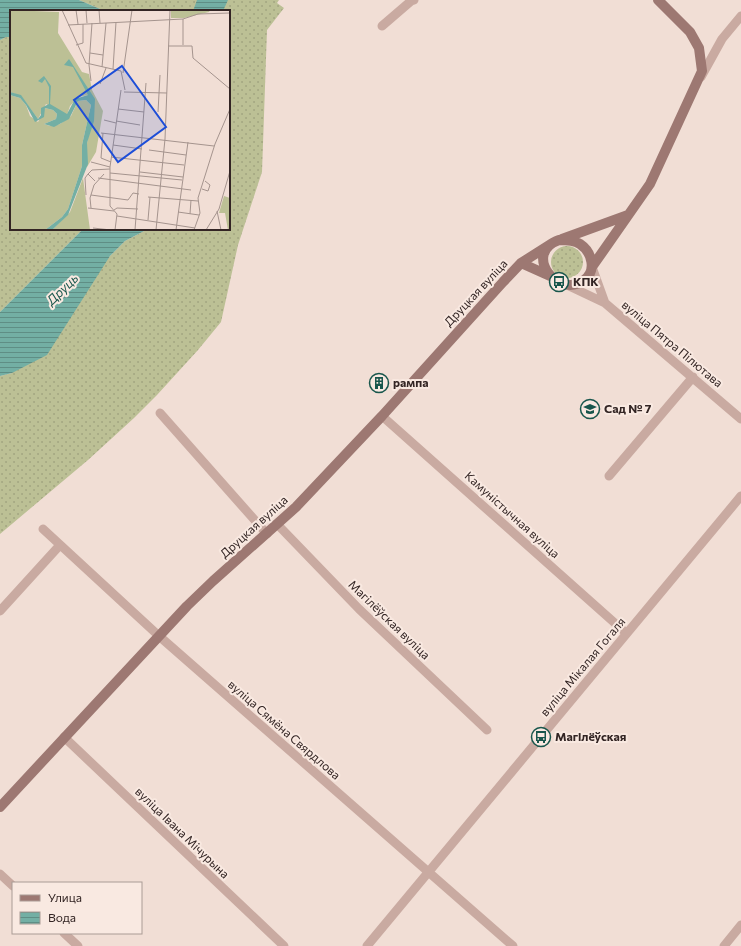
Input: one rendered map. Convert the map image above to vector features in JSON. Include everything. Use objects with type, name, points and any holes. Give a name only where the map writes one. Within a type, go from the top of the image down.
[{"type":"main road","points":[[567,285],[576,284],[584,280],[590,274],[592,267],[650,184],[702,71],[699,48],[696,41],[690,32],[658,0]]},
{"type":"main road","name":"Друцкая вуліца","points":[[0,807],[159,636],[208,586],[296,507],[382,416],[521,263],[555,242],[628,215]]},
{"type":"main road","points":[[551,276],[543,263],[544,256],[555,242],[574,241],[581,245],[589,254],[592,267]]},
{"type":"main road","name":"Друцкая вуліца","points":[[521,263],[551,276],[567,285]]},
{"type":"street","points":[[382,26],[414,0]]},
{"type":"street","points":[[697,83],[722,39],[741,16]]},
{"type":"street","name":"вуліца Пятра Пілютава","points":[[592,267],[605,303]]},
{"type":"street","name":"вуліца Пятра Пілютава","points":[[567,285],[605,303],[741,419]]},
{"type":"street","points":[[609,476],[693,377]]},
{"type":"street","points":[[160,413],[267,534]]},
{"type":"street","name":"Камуністычная вуліца","points":[[382,416],[626,633]]},
{"type":"street","name":"вуліца Мікалая Гогаля","points":[[367,946],[741,496]]},
{"type":"street","name":"Магілёўская вуліца","points":[[277,524],[358,609],[487,730]]},
{"type":"street","name":"вуліца Сямёна Свярдлова","points":[[43,529],[159,636],[513,946]]},
{"type":"street","points":[[0,611],[60,545]]},
{"type":"street","name":"вуліца Івана Мічурына","points":[[64,737],[284,946]]},
{"type":"street","points":[[0,874],[12,885]]},
{"type":"street","points":[[724,946],[741,925]]},
{"type":"street","points":[[65,934],[78,946]]},
{"type":"green space","points":[[79,0],[279,0],[277,3],[284,8],[267,30],[262,172],[238,245],[221,322],[198,350],[134,418],[88,460],[0,534],[0,376],[12,373],[110,256],[125,241],[146,230],[230,230],[230,10],[103,10]]},
{"type":"green space","points":[[10,37],[10,230],[82,230],[0,312],[0,40]]},
{"type":"green space","points":[[564,246],[570,246],[579,250],[583,262],[579,274],[570,278],[564,278],[555,274],[551,265],[551,259],[555,250]]},
{"type":"water","points":[[0,0],[79,0],[103,10],[10,10],[10,37],[0,40]]},
{"type":"water","points":[[197,0],[228,0],[223,10],[193,10]]},
{"type":"water","name":"Друць","points":[[82,230],[146,230],[125,241],[110,256],[47,355],[12,373],[0,376],[0,312]]},
{"type":"place","name":"КПК","points":[[559,282]]},
{"type":"place","name":"рампа","points":[[379,383]]},
{"type":"place","name":"Сад № 7","points":[[590,409]]},
{"type":"place","name":"Магілёўская","points":[[541,737]]}]
